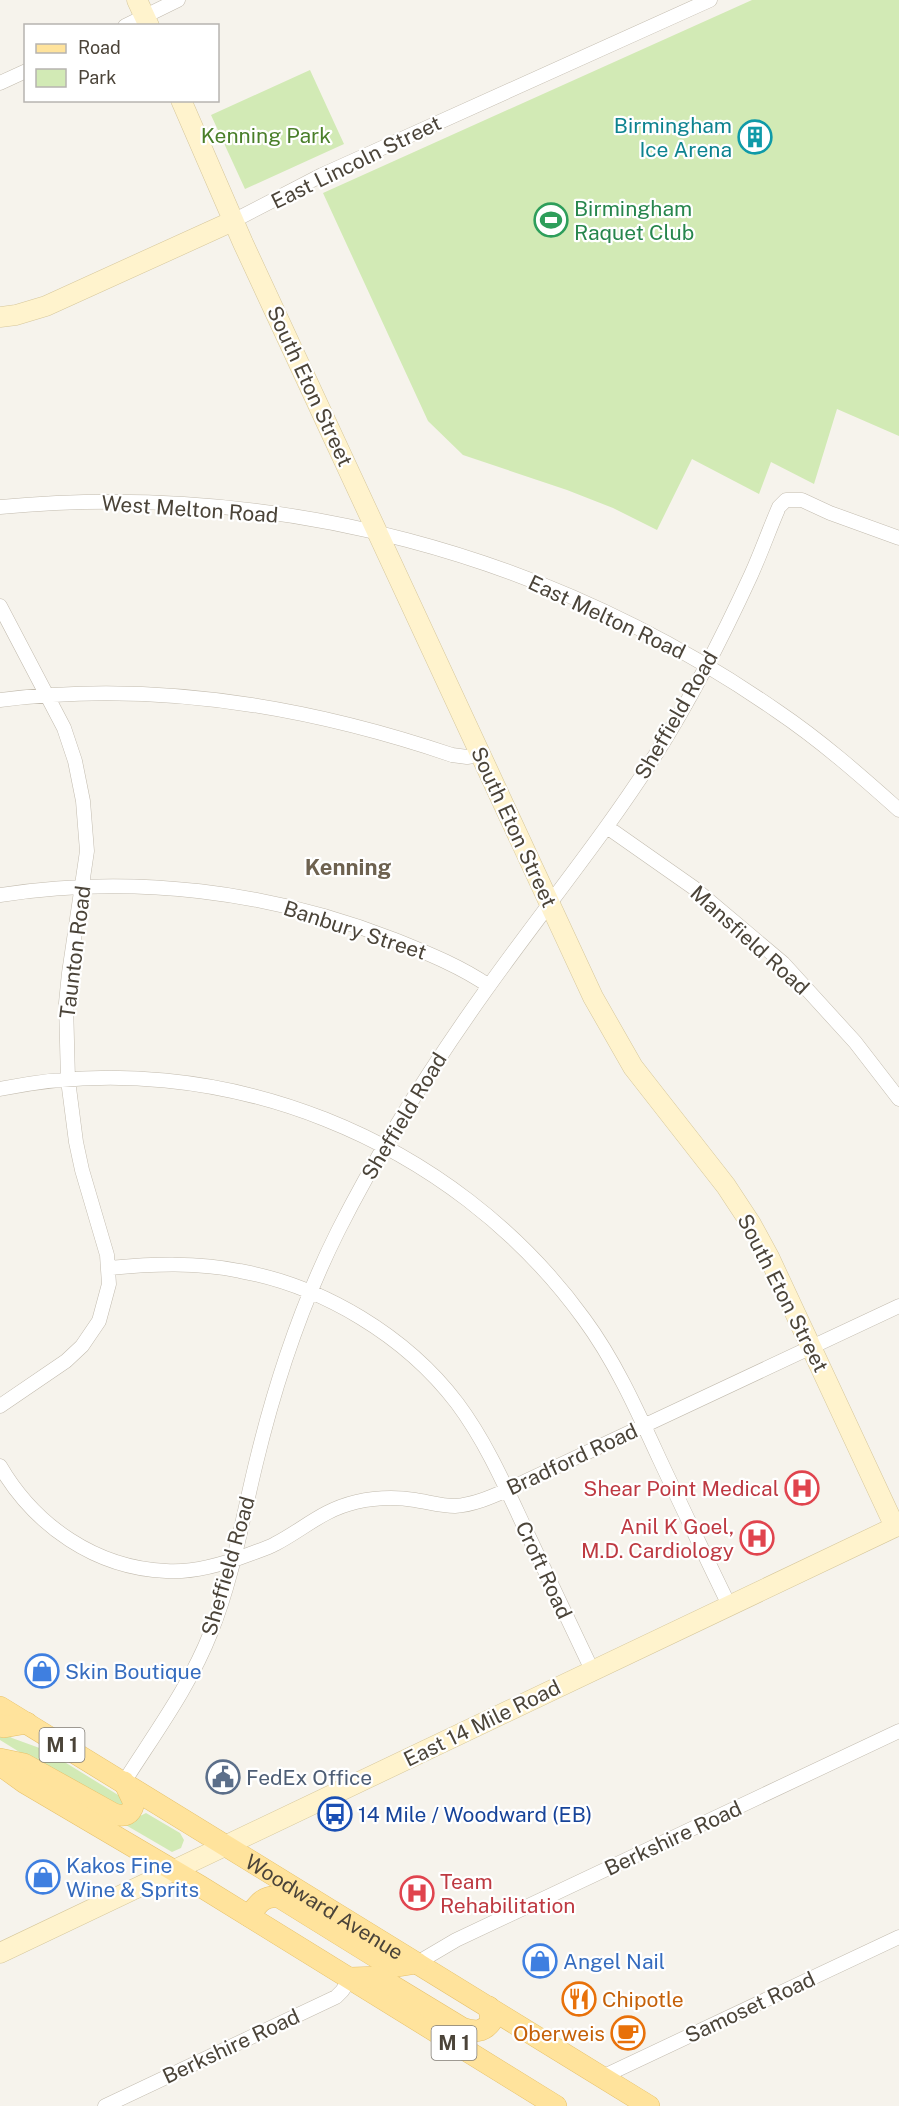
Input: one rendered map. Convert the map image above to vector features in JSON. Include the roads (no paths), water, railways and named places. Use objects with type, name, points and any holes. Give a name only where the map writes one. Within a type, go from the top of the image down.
[{"type":"main road","name":"Woodward Avenue","points":[[0,1707],[649,2106]]},
{"type":"main road","points":[[0,1725],[4,1727],[27,1723]]},
{"type":"main road","points":[[0,1760],[24,1764],[114,1814],[123,1816],[128,1815],[134,1803],[124,1782]]},
{"type":"main road","name":"M 1","points":[[0,1765],[25,1784],[172,1869],[351,1978],[543,2103]]},
{"type":"main road","points":[[249,1916],[264,1898],[279,1897],[392,1967],[417,1963]]},
{"type":"main road","points":[[351,1978],[378,1977],[462,2028],[474,2032],[487,2027],[491,2022],[489,2007]]},
{"type":"street","points":[[127,24],[143,14],[178,0]]},
{"type":"street","name":"East Lincoln Street","points":[[0,317],[46,306],[233,221],[322,175],[710,0]]},
{"type":"street","points":[[0,83],[24,72]]},
{"type":"street","name":"South Eton Street","points":[[182,102],[233,221],[593,997],[618,1043],[647,1087],[721,1179],[770,1257],[898,1529]]},
{"type":"street","name":"Sheffield Road","points":[[124,1782],[194,1669],[212,1630],[234,1560],[269,1414],[293,1336],[336,1236],[384,1145],[420,1086],[489,986],[550,906],[656,756],[708,665],[752,574],[779,507],[786,500],[794,498],[802,500],[830,513],[899,538]]},
{"type":"street","name":"West Melton Road","points":[[0,507],[100,502],[187,504],[292,516],[378,533]]},
{"type":"street","name":"East Melton Road","points":[[378,533],[463,555],[556,588],[657,637],[708,665],[778,711],[851,768],[899,810]]},
{"type":"street","name":"Taunton Road","points":[[0,606],[64,728],[75,761],[82,794],[87,851],[73,935],[66,1003],[68,1080],[82,1170],[105,1246],[109,1268],[107,1299],[92,1334],[66,1361],[0,1406]]},
{"type":"street","points":[[0,700],[46,696],[151,695],[250,704],[295,711],[368,728],[452,755],[481,755]]},
{"type":"street","name":"Mansfield Road","points":[[607,827],[694,888],[783,963],[855,1042],[899,1099]]},
{"type":"street","name":"Banbury Street","points":[[0,895],[82,886],[194,890],[256,899],[366,929],[457,966],[489,986]]},
{"type":"street","points":[[0,1089],[68,1080],[129,1078],[197,1084],[233,1091],[309,1112],[384,1145],[467,1199],[497,1222],[528,1253],[584,1319],[606,1353],[644,1425],[729,1605]]},
{"type":"street","name":"Croft Road","points":[[109,1268],[161,1264],[240,1270],[273,1279],[310,1293],[349,1312],[407,1351],[456,1402],[475,1429],[507,1490],[592,1671]]},
{"type":"street","name":"Bradford Road","points":[[0,1466],[11,1484],[42,1520],[75,1545],[95,1554],[144,1569],[168,1572],[212,1566],[274,1545],[325,1513],[358,1502],[397,1499],[456,1506],[480,1502],[899,1306]]},
{"type":"street","name":"East 14 Mile Road","points":[[0,1953],[729,1605],[898,1529]]},
{"type":"street","name":"Berkshire Road","points":[[417,1963],[456,1941],[899,1731]]},
{"type":"street","name":"Samoset Road","points":[[602,2077],[899,1937]]},
{"type":"street","name":"Berkshire Road","points":[[105,2106],[336,1997],[351,1978]]},
{"type":"place","name":"Birmingham Ice Arena","points":[[755,137]]},
{"type":"place","name":"Birmingham Raquet Club","points":[[551,220]]},
{"type":"place","name":"Shear Point Medical","points":[[802,1488]]},
{"type":"place","name":"Anil K Goel, M.D. Cardiology","points":[[757,1538]]},
{"type":"place","name":"Skin Boutique","points":[[42,1671]]},
{"type":"place","name":"FedEx Office","points":[[223,1777]]},
{"type":"place","name":"14 Mile / Woodward (EB)","points":[[335,1814]]},
{"type":"place","name":"Kakos Fine Wine & Sprits","points":[[43,1877]]},
{"type":"place","name":"Team Rehabilitation","points":[[417,1893]]},
{"type":"place","name":"Angel Nail","points":[[540,1961]]},
{"type":"place","name":"Chipotle","points":[[579,1999]]},
{"type":"place","name":"Oberweis","points":[[628,2033]]},
{"type":"district","name":"Kenning","points":[[348,867]]},
{"type":"park label","name":"Kenning Park","points":[[266,135]]}]
